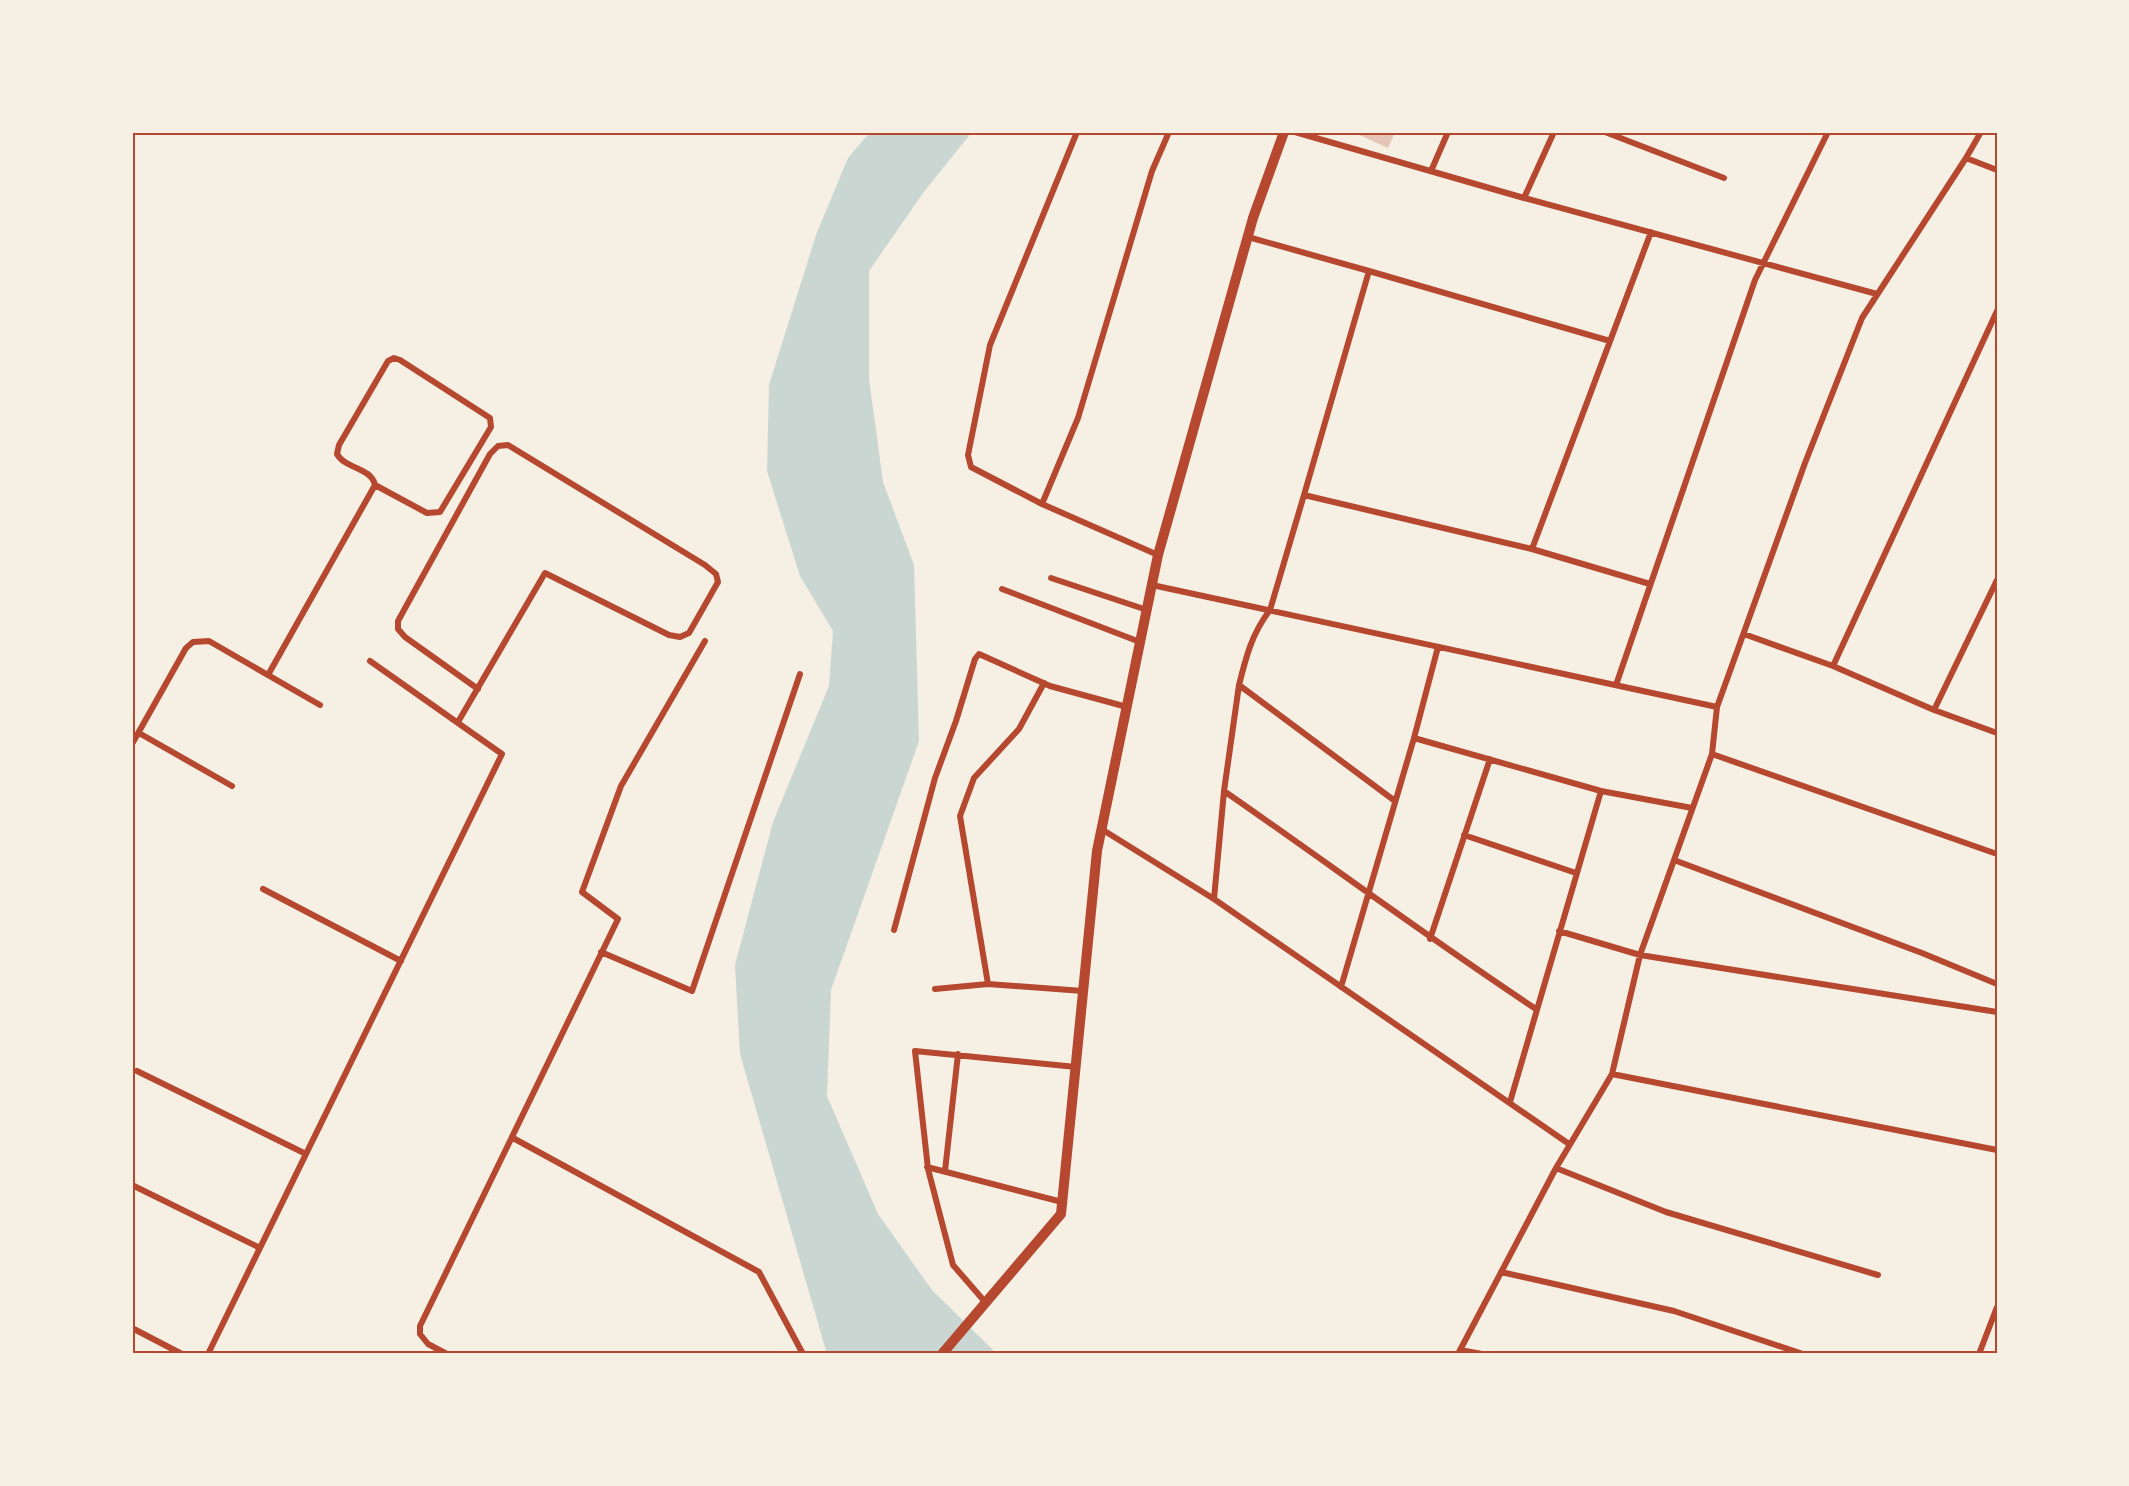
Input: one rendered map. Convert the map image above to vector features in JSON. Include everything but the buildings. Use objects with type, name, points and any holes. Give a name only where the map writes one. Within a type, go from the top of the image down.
[{"type":"street","points":[[1077,132],[990,345],[968,455],[971,467],[1042,504],[1158,555]]},
{"type":"street","points":[[1042,504],[1078,418],[1152,171],[1169,132]]},
{"type":"street","points":[[942,1354],[1061,1214],[1097,851],[1104,830],[1158,555],[1164,526],[1248,237],[1284,132]]},
{"type":"street","points":[[1295,132],[1524,198],[1877,294]]},
{"type":"street","points":[[1431,171],[1448,132]]},
{"type":"street","points":[[1524,198],[1554,132]]},
{"type":"street","points":[[1605,132],[1724,178]]},
{"type":"street","points":[[1616,685],[1755,280],[1828,132]]},
{"type":"street","points":[[1482,1354],[1459,1352],[1569,1144],[1612,1074],[1640,955],[1712,754],[1717,707],[1805,463],[1862,318],[1981,132]]},
{"type":"street","points":[[1966,158],[1997,170]]},
{"type":"street","points":[[1532,549],[1651,232]]},
{"type":"street","points":[[1248,237],[1610,342]]},
{"type":"street","points":[[1214,899],[1224,791],[1239,685],[1247,650],[1270,610],[1369,271]]},
{"type":"street","points":[[1833,666],[1997,311]]},
{"type":"street","points":[[394,358],[400,360],[490,418],[491,427],[440,512],[427,513],[375,485],[369,475],[340,459],[337,453],[339,445],[388,361],[394,358]]},
{"type":"street","points":[[458,722],[478,689],[546,573],[669,635],[680,637],[689,633],[718,582],[716,574],[705,565],[508,445],[498,446],[490,454],[398,621],[398,629],[405,637],[478,689]]},
{"type":"street","points":[[268,675],[375,485]]},
{"type":"street","points":[[1304,495],[1532,549],[1650,584]]},
{"type":"street","points":[[1051,579],[1147,610]]},
{"type":"street","points":[[1934,710],[1997,580]]},
{"type":"street","points":[[1152,585],[1717,707]]},
{"type":"street","points":[[1002,589],[1141,642]]},
{"type":"street","points":[[1744,634],[1833,666],[1934,710],[1997,733]]},
{"type":"street","points":[[132,744],[186,648],[193,642],[209,641],[320,705]]},
{"type":"street","points":[[447,1354],[428,1344],[420,1334],[420,1326],[618,920],[582,892],[621,786],[705,641]]},
{"type":"street","points":[[1341,987],[1414,738],[1438,646]]},
{"type":"street","points":[[894,930],[935,778],[975,659],[979,654],[986,655],[1044,683],[1128,707]]},
{"type":"street","points":[[208,1354],[502,754],[370,661]]},
{"type":"street","points":[[601,952],[692,992],[800,674]]},
{"type":"street","points":[[988,984],[960,816],[974,778],[1019,729],[1044,683]]},
{"type":"street","points":[[1239,685],[1395,801]]},
{"type":"street","points":[[139,733],[232,786]]},
{"type":"street","points":[[1414,738],[1601,791],[1692,808]]},
{"type":"street","points":[[1712,754],[1997,854]]},
{"type":"street","points":[[1430,939],[1490,759]]},
{"type":"street","points":[[1224,791],[1370,892],[1430,939],[1536,1009]]},
{"type":"street","points":[[1510,1102],[1601,791]]},
{"type":"street","points":[[1104,830],[1214,899],[1569,1144]]},
{"type":"street","points":[[1464,835],[1576,873]]},
{"type":"street","points":[[1674,860],[1922,953],[1997,984]]},
{"type":"street","points":[[263,889],[401,961]]},
{"type":"street","points":[[1559,931],[1640,955],[1997,1012]]},
{"type":"street","points":[[935,989],[988,984],[1083,991]]},
{"type":"street","points":[[983,1306],[953,1265],[927,1167],[915,1051],[1076,1067]]},
{"type":"street","points":[[945,1171],[958,1054]]},
{"type":"street","points":[[137,1071],[306,1155]]},
{"type":"street","points":[[1612,1074],[1997,1150]]},
{"type":"street","points":[[513,1138],[759,1272],[803,1354]]},
{"type":"street","points":[[927,1167],[1062,1202]]},
{"type":"street","points":[[1556,1168],[1666,1212],[1878,1275]]},
{"type":"street","points":[[132,1185],[260,1248]]},
{"type":"street","points":[[1501,1272],[1674,1311],[1803,1354]]},
{"type":"street","points":[[1979,1354],[1997,1307]]},
{"type":"street","points":[[132,1328],[182,1354]]},
{"type":"shaded area","points":[[870,132],[972,132],[923,193],[869,271],[869,379],[883,482],[914,565],[919,741],[831,990],[827,1096],[878,1214],[932,1290],[997,1354],[827,1354],[740,1054],[735,965],[773,822],[829,686],[833,631],[800,576],[767,471],[769,385],[816,235],[848,158]]}]
